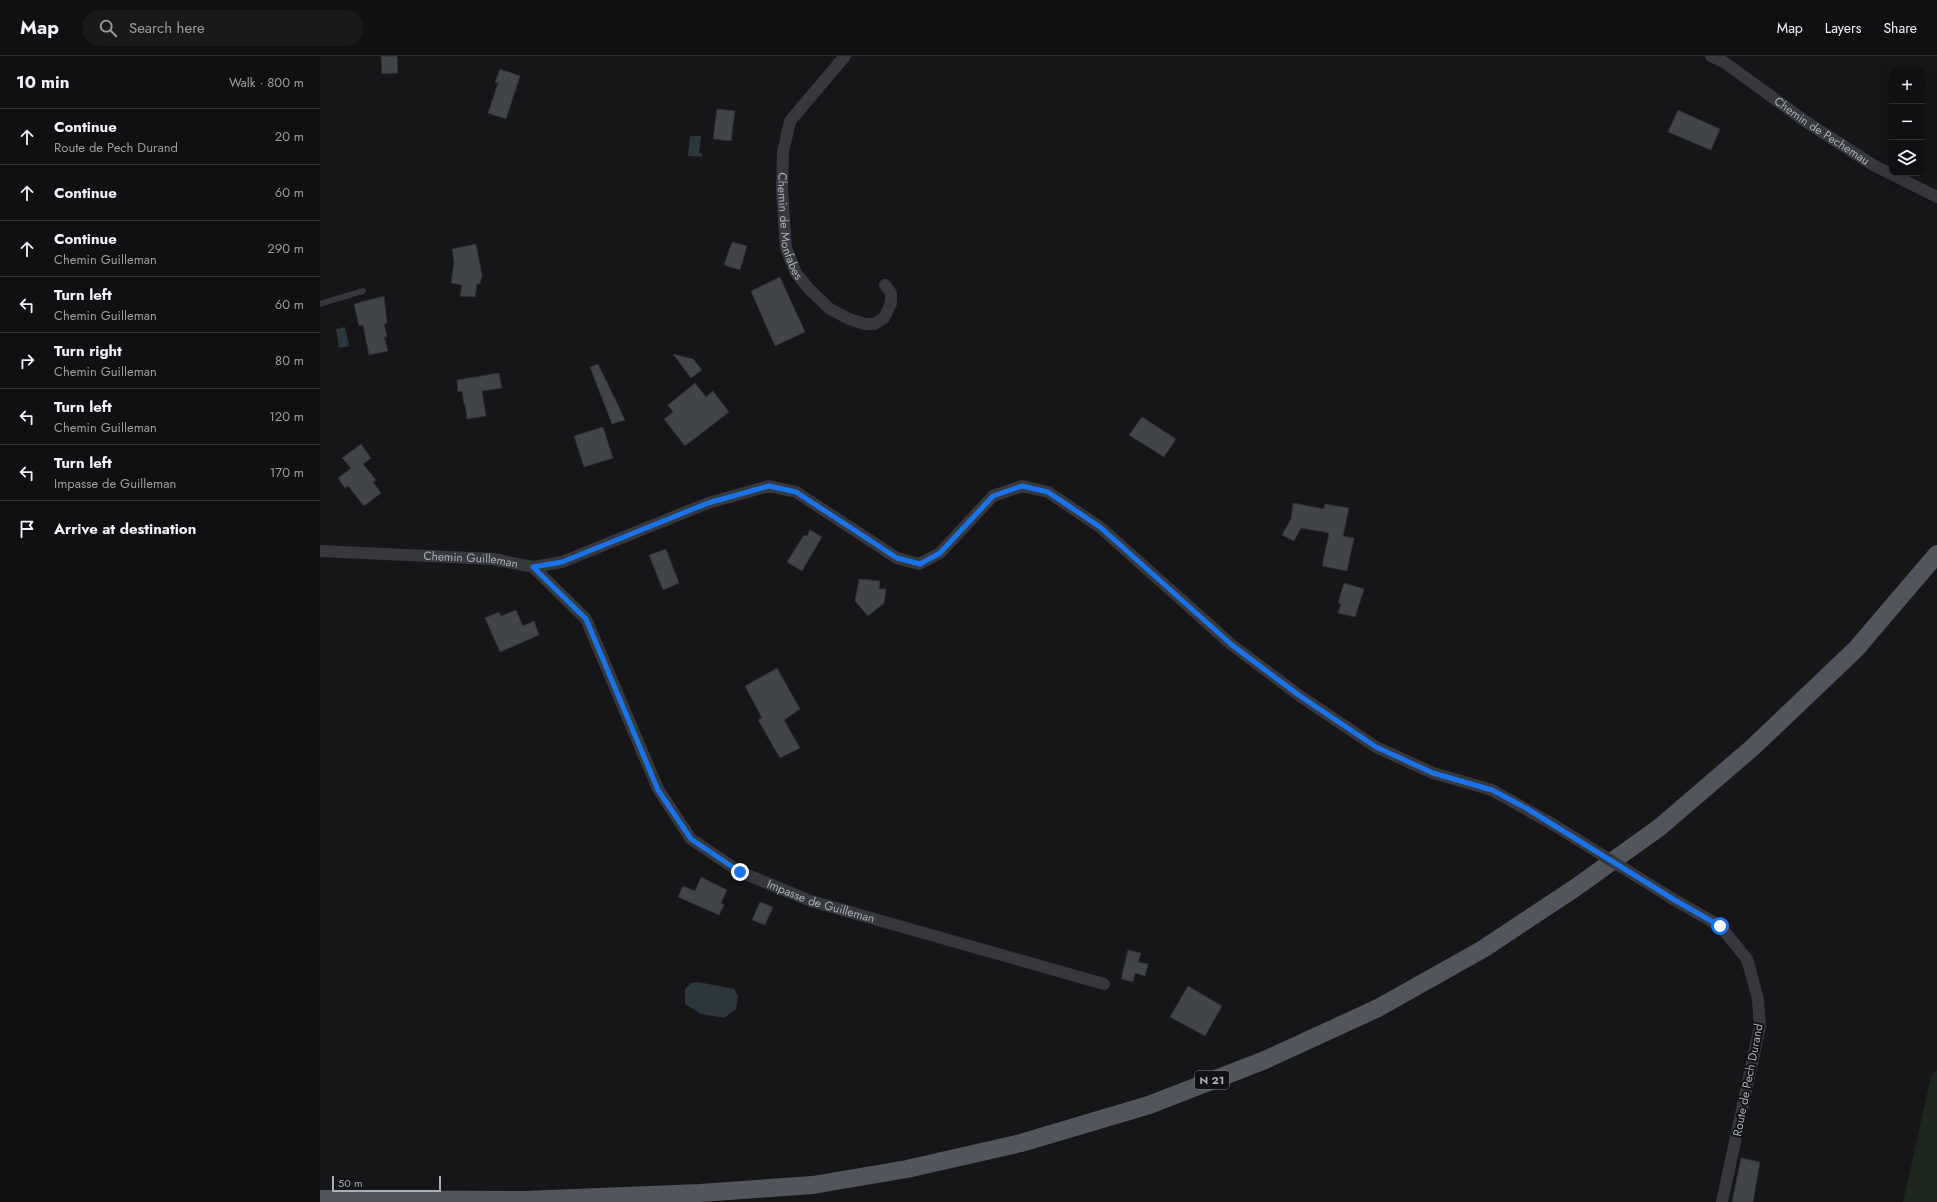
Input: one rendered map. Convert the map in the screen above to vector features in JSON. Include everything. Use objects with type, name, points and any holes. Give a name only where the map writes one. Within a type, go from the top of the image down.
[{"type":"main road","name":"N 21","points":[[320,1199],[524,1200],[700,1193],[813,1185],[907,1169],[1021,1143],[1149,1105],[1265,1060],[1378,1008],[1483,949],[1575,888],[1660,827],[1752,748],[1856,649],[1937,554]]},
{"type":"street","name":"Chemin de Monfabes","points":[[845,56],[790,121],[783,152],[782,190],[786,248],[796,273],[809,289],[830,309],[849,319],[865,324],[874,324],[884,318],[891,303],[891,293],[886,285]]},
{"type":"street","name":"Chemin de Pechemau","points":[[1711,56],[1724,62],[1805,121],[1873,166],[1937,197]]},
{"type":"street","name":"Chemin Guilleman","points":[[320,551],[493,559],[533,567],[562,562],[708,503],[769,486],[796,492],[897,558],[920,564],[940,553],[993,496],[1022,486],[1048,492],[1100,527],[1232,645],[1300,696],[1376,747],[1433,773],[1492,790],[1554,825],[1673,899]]},
{"type":"street","name":"Impasse de Guilleman","points":[[533,567],[586,619],[658,790],[691,839],[740,872],[811,901],[1104,984]]},
{"type":"street","name":"Route de Pech Durand","points":[[1673,899],[1720,926],[1748,959],[1758,999],[1760,1026],[1722,1202]]},
{"type":"lane","points":[[320,304],[363,291]]},
{"type":"shaded area","points":[[690,136],[701,136],[699,153],[702,153],[702,157],[688,156]]},
{"type":"shaded area","points":[[345,327],[349,346],[339,348],[336,329]]},
{"type":"shaded area","points":[[698,982],[734,989],[738,996],[736,1009],[724,1018],[701,1014],[685,1004],[685,989],[691,983]]},
{"type":"shaded area","points":[[1937,1070],[1937,1202],[1903,1202],[1931,1076]]},
{"type":"building","points":[[381,56],[397,56],[398,73],[382,74]]},
{"type":"building","points":[[500,69],[520,76],[506,119],[488,113],[498,83],[495,82]]},
{"type":"building","points":[[717,109],[735,111],[731,141],[713,139]]},
{"type":"building","points":[[1678,110],[1720,129],[1711,150],[1668,132]]},
{"type":"building","points":[[732,242],[747,246],[740,270],[724,265]]},
{"type":"building","points":[[476,244],[482,275],[480,284],[477,284],[475,297],[460,296],[462,285],[451,283],[454,262],[452,249]]},
{"type":"building","points":[[780,277],[805,332],[775,346],[751,291]]},
{"type":"building","points":[[384,296],[387,323],[384,324],[387,337],[384,337],[388,351],[369,355],[363,325],[359,326],[354,304]]},
{"type":"building","points":[[673,354],[693,359],[702,370],[691,378]]},
{"type":"building","points":[[598,364],[625,420],[612,424],[590,367]]},
{"type":"building","points":[[499,373],[502,388],[482,391],[486,416],[467,419],[462,391],[458,392],[457,380]]},
{"type":"building","points":[[695,383],[706,397],[713,391],[729,412],[685,446],[664,419],[673,412],[668,405]]},
{"type":"building","points":[[1142,417],[1176,439],[1164,457],[1129,435]]},
{"type":"building","points":[[603,427],[613,458],[584,467],[574,436]]},
{"type":"building","points":[[361,444],[371,458],[363,464],[376,480],[373,482],[381,493],[364,506],[348,486],[345,488],[338,478],[351,468],[342,458]]},
{"type":"building","points":[[1293,503],[1324,509],[1325,504],[1349,508],[1343,536],[1354,538],[1347,571],[1322,566],[1329,533],[1301,528],[1294,541],[1282,535],[1291,519]]},
{"type":"building","points":[[810,530],[822,537],[802,571],[787,562],[804,535],[807,536]]},
{"type":"building","points":[[666,549],[679,583],[663,590],[649,555]]},
{"type":"building","points":[[859,579],[880,581],[879,589],[886,589],[884,603],[868,616],[855,601]]},
{"type":"building","points":[[1344,583],[1364,589],[1355,617],[1338,613],[1341,604],[1338,603]]},
{"type":"building","points":[[516,610],[523,626],[534,621],[539,635],[500,652],[485,618],[499,612],[501,616]]},
{"type":"building","points":[[777,668],[800,709],[784,720],[800,748],[780,758],[758,720],[762,718],[745,686]]},
{"type":"building","points":[[701,877],[727,890],[721,903],[724,905],[719,915],[678,897],[683,886],[695,891]]},
{"type":"building","points":[[760,902],[773,907],[765,925],[752,920]]},
{"type":"building","points":[[1128,950],[1141,953],[1138,962],[1148,964],[1145,976],[1135,973],[1133,982],[1121,979]]},
{"type":"building","points":[[1188,986],[1222,1006],[1205,1036],[1170,1017]]},
{"type":"building","points":[[1741,1158],[1760,1162],[1753,1202],[1732,1202]]},
{"type":"route","points":[[740,872],[691,839],[658,790],[586,619],[533,567],[562,562],[708,503],[769,486],[796,492],[897,558],[920,564],[940,553],[993,496],[1022,486],[1048,492],[1100,527],[1232,645],[1300,696],[1376,747],[1433,773],[1492,790],[1526,808],[1673,899],[1720,926]]}]
